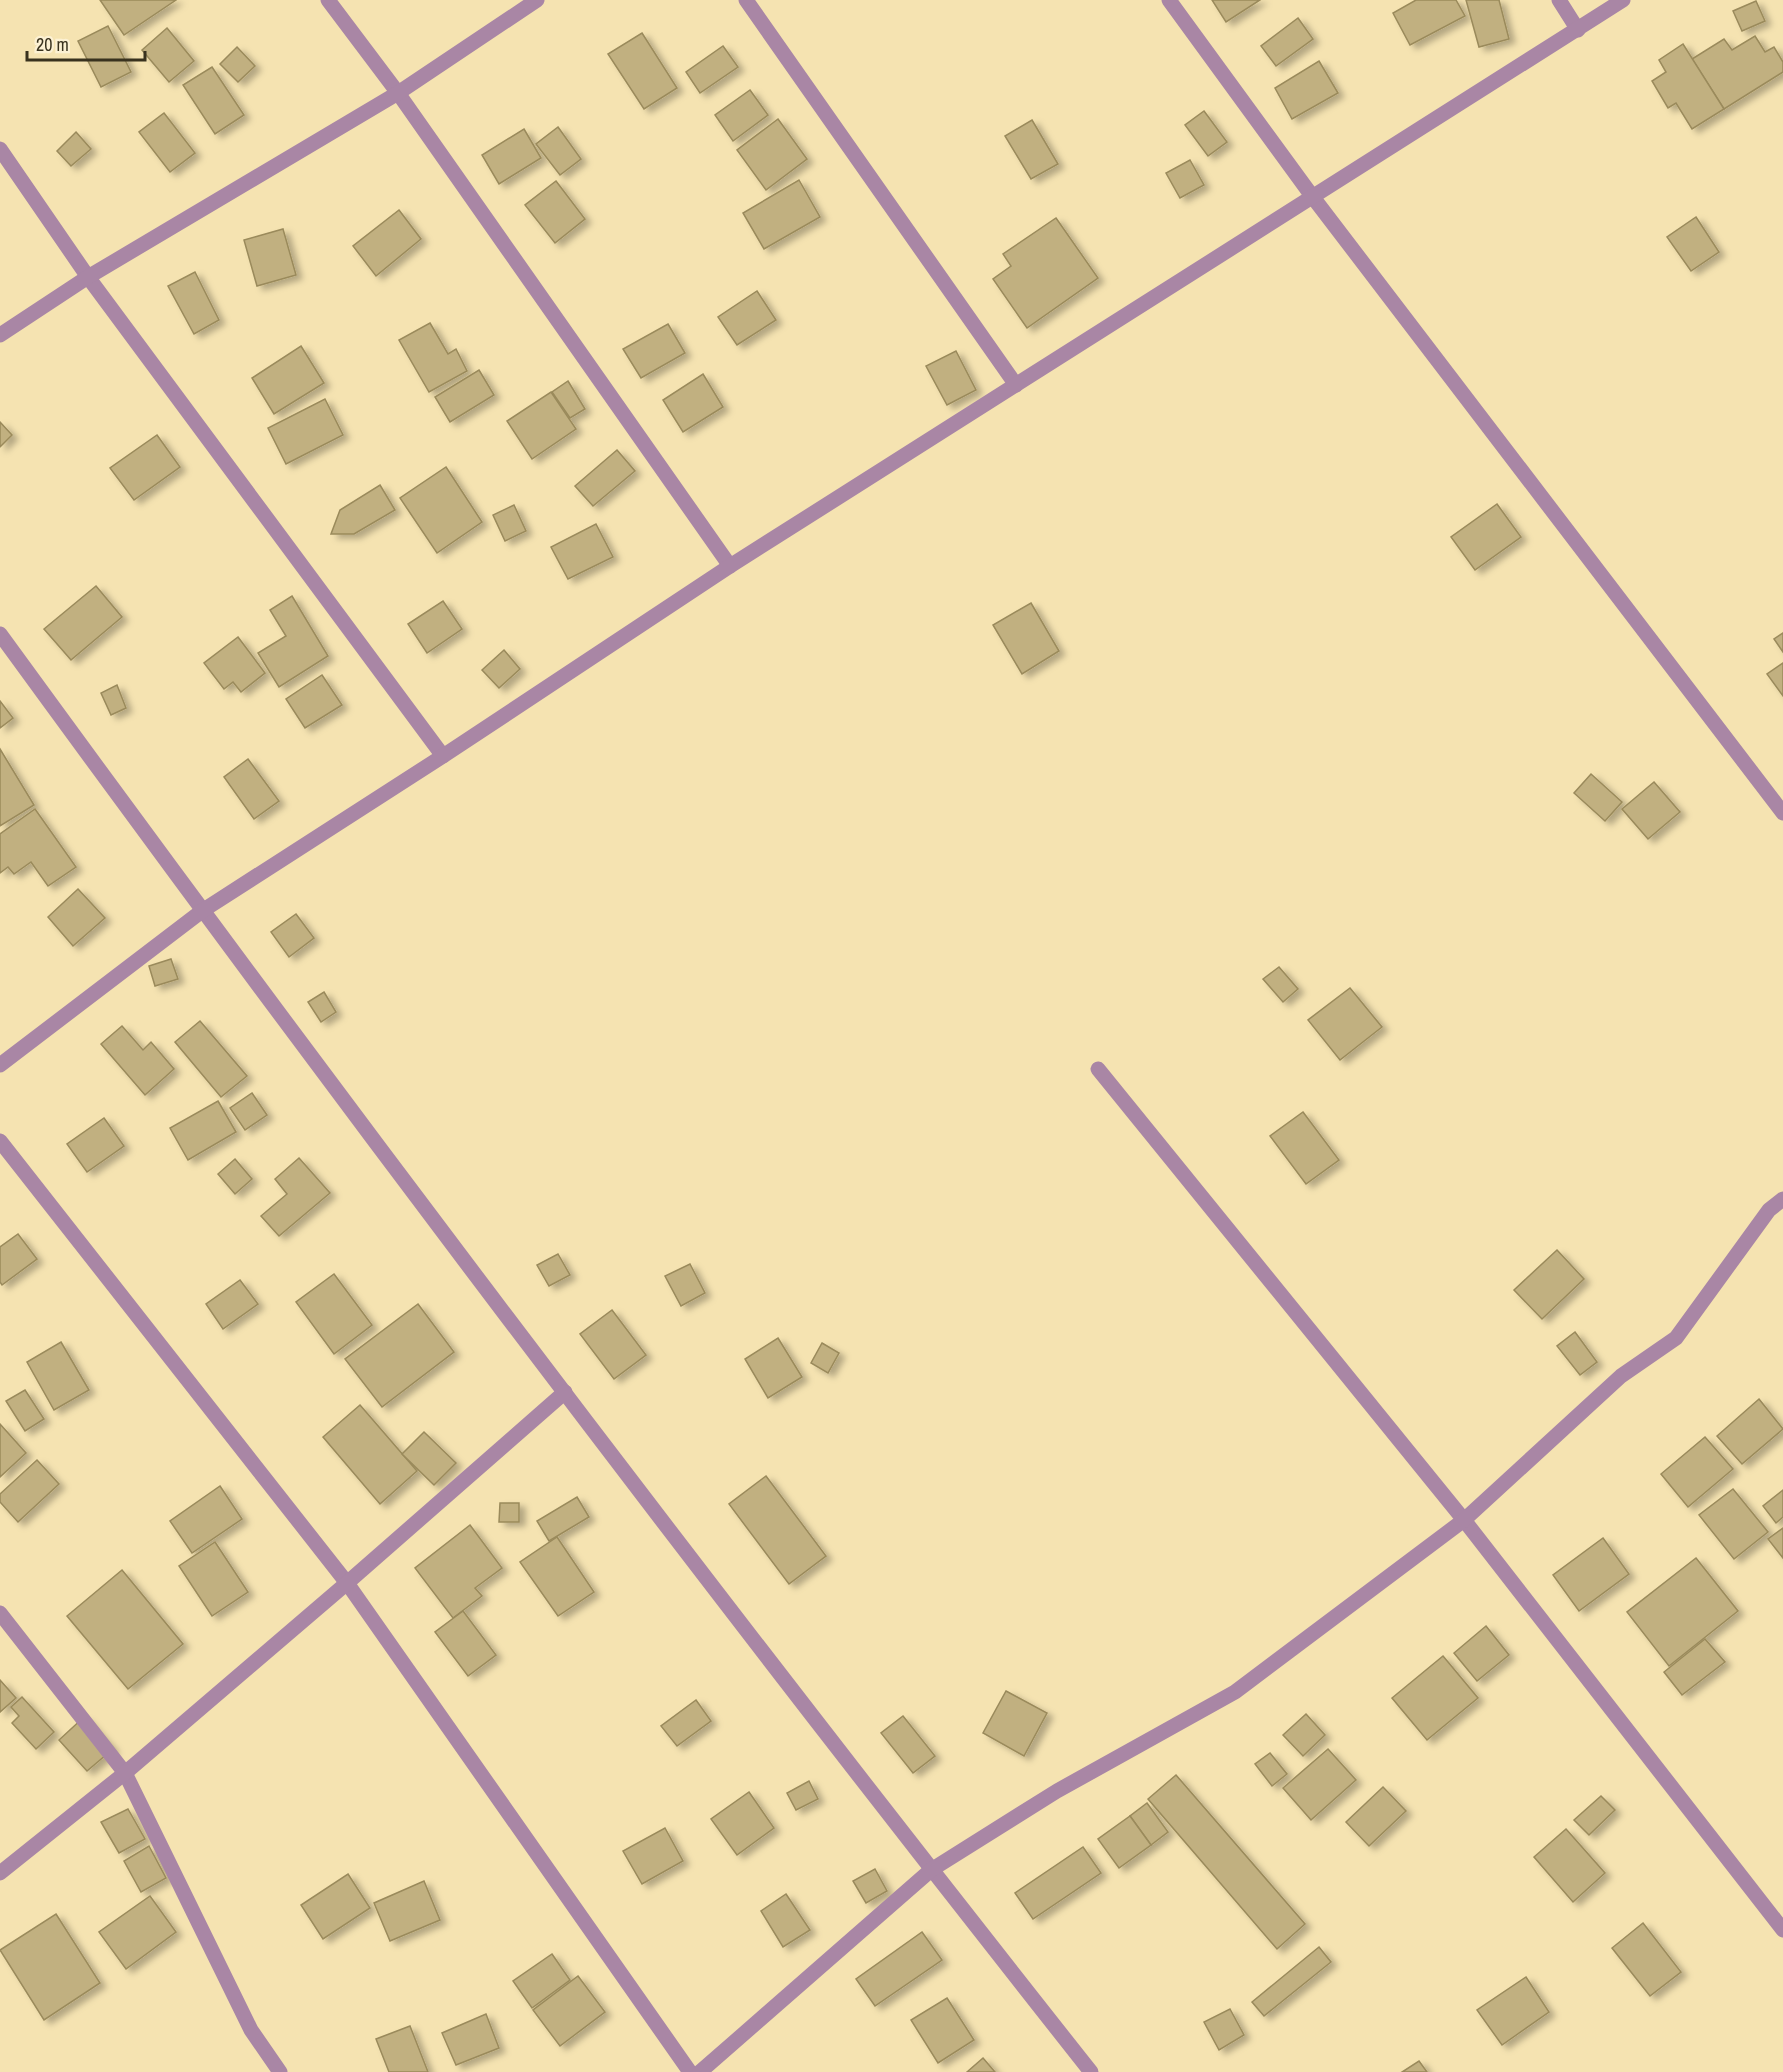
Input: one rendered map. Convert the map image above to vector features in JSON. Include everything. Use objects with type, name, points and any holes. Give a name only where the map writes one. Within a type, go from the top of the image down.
[{"type":"street","points":[[328,0],[398,93],[730,566]]},
{"type":"street","points":[[0,335],[88,277],[398,93],[537,0]]},
{"type":"street","points":[[746,0],[1016,385]]},
{"type":"street","points":[[1168,0],[1312,196],[1783,813]]},
{"type":"street","points":[[1559,0],[1578,30]]},
{"type":"street","points":[[0,1065],[202,911],[443,756],[730,566],[1623,0]]},
{"type":"street","points":[[0,149],[88,277],[443,756]]},
{"type":"street","points":[[0,634],[202,911],[565,1392],[931,1870],[1090,2072]]},
{"type":"street","points":[[1098,1069],[1464,1520],[1783,1930]]},
{"type":"street","points":[[0,1141],[347,1583],[690,2072]]},
{"type":"street","points":[[700,2072],[931,1870],[1057,1791],[1235,1692],[1464,1520],[1621,1376],[1676,1338],[1769,1210],[1783,1199]]},
{"type":"street","points":[[0,1873],[125,1773],[565,1392]]},
{"type":"street","points":[[0,1613],[125,1773],[251,2030],[280,2072]]},
{"type":"building","points":[[100,0],[176,0],[124,35]]},
{"type":"building","points":[[1212,0],[1260,0],[1226,22]]},
{"type":"building","points":[[1416,0],[1456,0],[1465,16],[1410,45],[1393,13]]},
{"type":"building","points":[[1466,0],[1499,0],[1509,39],[1479,47]]},
{"type":"building","points":[[1756,1],[1765,21],[1742,31],[1733,11]]},
{"type":"building","points":[[1298,18],[1313,39],[1276,66],[1261,46]]},
{"type":"building","points":[[108,26],[131,72],[101,87],[78,41]]},
{"type":"building","points":[[167,28],[194,61],[169,82],[142,50]]},
{"type":"building","points":[[642,33],[677,88],[644,109],[608,54]]},
{"type":"building","points":[[1755,36],[1765,52],[1774,47],[1783,62],[1783,72],[1724,109],[1692,59],[1724,39],[1732,50]]},
{"type":"building","points":[[1683,44],[1724,109],[1692,129],[1676,103],[1668,108],[1652,81],[1666,72],[1659,60]]},
{"type":"building","points":[[723,46],[738,67],[700,93],[686,72]]},
{"type":"building","points":[[237,47],[255,66],[238,82],[220,64]]},
{"type":"building","points":[[1319,61],[1338,93],[1292,119],[1275,88]]},
{"type":"building","points":[[212,67],[244,115],[215,134],[183,85]]},
{"type":"building","points":[[750,90],[768,115],[733,141],[715,115]]},
{"type":"building","points":[[1204,111],[1227,142],[1208,156],[1185,125]]},
{"type":"building","points":[[164,113],[195,153],[170,172],[139,132]]},
{"type":"building","points":[[778,119],[807,159],[766,190],[737,150]]},
{"type":"building","points":[[1032,120],[1058,164],[1031,179],[1005,136]]},
{"type":"building","points":[[558,127],[581,159],[560,175],[536,144]]},
{"type":"building","points":[[524,129],[541,158],[499,184],[482,155]]},
{"type":"building","points":[[76,132],[91,149],[71,166],[57,151]]},
{"type":"building","points":[[1190,160],[1204,185],[1180,198],[1166,173]]},
{"type":"building","points":[[799,180],[820,217],[764,249],[743,213]]},
{"type":"building","points":[[556,181],[585,219],[555,243],[525,205]]},
{"type":"building","points":[[399,210],[421,239],[376,276],[353,246]]},
{"type":"building","points":[[1696,217],[1719,252],[1691,271],[1667,237]]},
{"type":"building","points":[[1056,218],[1098,278],[1027,328],[993,279],[1011,266],[1003,254]]},
{"type":"building","points":[[283,229],[296,275],[257,286],[244,240]]},
{"type":"building","points":[[195,272],[219,320],[194,334],[168,286]]},
{"type":"building","points":[[757,291],[776,320],[737,345],[718,317]]},
{"type":"building","points":[[430,323],[448,354],[456,349],[467,371],[429,392],[399,340]]},
{"type":"building","points":[[668,324],[685,353],[641,378],[623,349]]},
{"type":"building","points":[[301,346],[324,383],[274,414],[252,378]]},
{"type":"building","points":[[956,351],[976,390],[947,405],[926,366]]},
{"type":"building","points":[[479,370],[494,395],[450,422],[435,397]]},
{"type":"building","points":[[703,374],[723,407],[683,432],[663,400]]},
{"type":"building","points":[[568,381],[585,409],[570,418],[552,392]]},
{"type":"building","points":[[551,392],[576,429],[532,459],[507,421]]},
{"type":"building","points":[[325,399],[343,435],[286,464],[268,428]]},
{"type":"building","points":[[0,422],[12,435],[0,447]]},
{"type":"building","points":[[157,435],[180,467],[134,500],[110,468]]},
{"type":"building","points":[[617,450],[635,471],[593,506],[575,486]]},
{"type":"building","points":[[446,467],[482,522],[437,553],[400,498]]},
{"type":"building","points":[[380,485],[395,510],[354,534],[331,534],[340,510]]},
{"type":"building","points":[[1497,504],[1521,537],[1475,570],[1451,537]]},
{"type":"building","points":[[514,505],[526,531],[505,541],[493,515]]},
{"type":"building","points":[[596,524],[613,557],[568,579],[551,547]]},
{"type":"building","points":[[96,586],[122,617],[71,660],[44,629]]},
{"type":"building","points":[[292,596],[328,656],[279,687],[258,653],[286,636],[270,610]]},
{"type":"building","points":[[443,601],[462,629],[427,653],[408,624]]},
{"type":"building","points":[[1031,603],[1059,651],[1022,674],[993,625]]},
{"type":"building","points":[[1783,633],[1783,652],[1774,639]]},
{"type":"building","points":[[238,637],[265,673],[241,692],[233,682],[224,689],[204,663]]},
{"type":"building","points":[[504,650],[520,669],[499,688],[482,670]]},
{"type":"building","points":[[1783,663],[1783,696],[1767,674]]},
{"type":"building","points":[[322,675],[342,705],[305,728],[286,699]]},
{"type":"building","points":[[117,685],[126,708],[111,715],[101,693]]},
{"type":"building","points":[[0,701],[13,718],[0,728]]},
{"type":"building","points":[[0,749],[34,805],[0,826]]},
{"type":"building","points":[[248,759],[279,801],[254,819],[224,777]]},
{"type":"building","points":[[1591,774],[1622,802],[1605,821],[1574,793]]},
{"type":"building","points":[[1654,782],[1680,812],[1648,839],[1622,809]]},
{"type":"building","points":[[35,809],[76,867],[48,886],[31,862],[14,874],[8,867],[0,873],[0,834]]},
{"type":"building","points":[[78,889],[105,918],[73,946],[48,917]]},
{"type":"building","points":[[296,914],[314,938],[289,957],[271,932]]},
{"type":"building","points":[[171,959],[178,979],[155,986],[149,966]]},
{"type":"building","points":[[1279,967],[1298,989],[1283,1002],[1263,979]]},
{"type":"building","points":[[1350,988],[1382,1027],[1340,1060],[1308,1020]]},
{"type":"building","points":[[324,992],[336,1012],[321,1022],[308,1002]]},
{"type":"building","points":[[200,1021],[247,1076],[221,1097],[175,1042]]},
{"type":"building","points":[[122,1026],[143,1050],[151,1042],[174,1069],[145,1095],[101,1044]]},
{"type":"building","points":[[252,1093],[267,1115],[245,1130],[230,1108]]},
{"type":"building","points":[[218,1101],[236,1132],[188,1160],[170,1128]]},
{"type":"building","points":[[1303,1112],[1339,1160],[1306,1184],[1270,1136]]},
{"type":"building","points":[[104,1118],[124,1146],[87,1172],[67,1144]]},
{"type":"building","points":[[299,1158],[330,1193],[279,1236],[261,1216],[287,1194],[275,1179]]},
{"type":"building","points":[[235,1159],[252,1179],[235,1194],[218,1174]]},
{"type":"building","points":[[18,1234],[37,1259],[2,1285],[0,1282],[0,1247]]},
{"type":"building","points":[[1557,1250],[1584,1279],[1542,1319],[1514,1290]]},
{"type":"building","points":[[558,1254],[570,1275],[549,1286],[537,1265]]},
{"type":"building","points":[[690,1264],[705,1293],[681,1306],[665,1276]]},
{"type":"building","points":[[334,1274],[372,1325],[334,1354],[296,1302]]},
{"type":"building","points":[[240,1280],[258,1304],[223,1329],[206,1304]]},
{"type":"building","points":[[418,1304],[454,1352],[382,1407],[345,1359]]},
{"type":"building","points":[[612,1310],[646,1355],[614,1379],[580,1334]]},
{"type":"building","points":[[1575,1332],[1597,1362],[1580,1375],[1557,1346]]},
{"type":"building","points":[[778,1338],[802,1377],[768,1398],[745,1359]]},
{"type":"building","points":[[61,1342],[89,1390],[54,1410],[27,1362]]},
{"type":"building","points":[[822,1343],[839,1353],[828,1373],[811,1363]]},
{"type":"building","points":[[25,1390],[44,1419],[25,1431],[6,1401]]},
{"type":"building","points":[[1759,1399],[1783,1429],[1742,1464],[1717,1436]]},
{"type":"building","points":[[360,1405],[417,1471],[380,1504],[323,1437]]},
{"type":"building","points":[[0,1424],[26,1453],[0,1477]]},
{"type":"building","points":[[424,1432],[456,1463],[434,1485],[402,1454]]},
{"type":"building","points":[[1705,1437],[1733,1469],[1688,1507],[1661,1474]]},
{"type":"building","points":[[37,1460],[59,1484],[18,1522],[0,1502],[0,1494]]},
{"type":"building","points":[[766,1476],[826,1556],[789,1584],[729,1504]]},
{"type":"building","points":[[220,1486],[242,1519],[192,1553],[170,1521]]},
{"type":"building","points":[[1733,1489],[1768,1532],[1734,1559],[1699,1515]]},
{"type":"building","points":[[1783,1490],[1783,1517],[1776,1523],[1763,1506]]},
{"type":"building","points":[[577,1497],[589,1517],[549,1541],[537,1521]]},
{"type":"building","points":[[500,1503],[519,1503],[519,1522],[499,1522]]},
{"type":"building","points":[[470,1525],[502,1568],[475,1588],[482,1596],[453,1618],[415,1568]]},
{"type":"building","points":[[1783,1528],[1783,1558],[1768,1539]]},
{"type":"building","points":[[557,1537],[594,1592],[558,1616],[520,1562]]},
{"type":"building","points":[[1603,1538],[1629,1574],[1579,1611],[1553,1575]]},
{"type":"building","points":[[215,1542],[248,1592],[212,1616],[179,1566]]},
{"type":"building","points":[[1696,1558],[1738,1611],[1669,1666],[1627,1612]]},
{"type":"building","points":[[122,1570],[183,1644],[128,1689],[67,1616]]},
{"type":"building","points":[[463,1611],[496,1655],[468,1676],[435,1632]]},
{"type":"building","points":[[1486,1626],[1509,1655],[1477,1681],[1454,1653]]},
{"type":"building","points":[[1705,1639],[1725,1662],[1682,1695],[1664,1672]]},
{"type":"building","points":[[1443,1656],[1478,1698],[1427,1740],[1392,1698]]},
{"type":"building","points":[[0,1680],[16,1698],[0,1712]]},
{"type":"building","points":[[1006,1691],[1047,1713],[1024,1756],[983,1733]]},
{"type":"building","points":[[22,1697],[54,1732],[36,1749],[12,1723],[19,1716],[11,1707]]},
{"type":"building","points":[[696,1700],[711,1721],[677,1746],[661,1726]]},
{"type":"building","points":[[1306,1714],[1325,1735],[1303,1756],[1283,1735]]},
{"type":"building","points":[[903,1716],[935,1756],[913,1773],[881,1733]]},
{"type":"building","points":[[84,1717],[113,1749],[87,1771],[59,1740]]},
{"type":"building","points":[[1328,1749],[1356,1780],[1311,1820],[1283,1788]]},
{"type":"building","points":[[1270,1753],[1287,1774],[1272,1786],[1255,1764]]},
{"type":"building","points":[[1176,1775],[1305,1924],[1277,1949],[1148,1799]]},
{"type":"building","points":[[809,1781],[818,1799],[796,1810],[787,1793]]},
{"type":"building","points":[[1383,1787],[1406,1811],[1369,1846],[1346,1822]]},
{"type":"building","points":[[749,1792],[774,1828],[737,1855],[711,1819]]},
{"type":"building","points":[[1601,1796],[1615,1810],[1589,1835],[1574,1820]]},
{"type":"building","points":[[1147,1803],[1168,1832],[1151,1845],[1130,1816]]},
{"type":"building","points":[[128,1809],[145,1839],[119,1853],[101,1822]]},
{"type":"building","points":[[1130,1816],[1151,1845],[1119,1868],[1098,1839]]},
{"type":"building","points":[[665,1828],[683,1861],[642,1884],[623,1851]]},
{"type":"building","points":[[1566,1829],[1605,1873],[1573,1902],[1534,1857]]},
{"type":"building","points":[[149,1846],[166,1878],[141,1892],[124,1861]]},
{"type":"building","points":[[1083,1847],[1101,1873],[1033,1919],[1015,1893]]},
{"type":"building","points":[[875,1869],[887,1891],[866,1903],[853,1881]]},
{"type":"building","points":[[348,1874],[370,1908],[323,1939],[301,1905]]},
{"type":"building","points":[[424,1881],[440,1920],[390,1941],[374,1903]]},
{"type":"building","points":[[786,1894],[810,1930],[783,1947],[761,1911]]},
{"type":"building","points":[[150,1896],[176,1932],[126,1969],[99,1932]]},
{"type":"building","points":[[56,1914],[100,1983],[44,2020],[0,1950]]},
{"type":"building","points":[[1643,1923],[1681,1972],[1650,1996],[1612,1948]]},
{"type":"building","points":[[922,1932],[942,1960],[875,2006],[856,1979]]},
{"type":"building","points":[[1319,1947],[1331,1962],[1264,2016],[1252,2002]]},
{"type":"building","points":[[552,1954],[570,1980],[532,2008],[513,1981]]},
{"type":"building","points":[[578,1976],[605,2012],[560,2046],[533,2010]]},
{"type":"building","points":[[1526,1977],[1549,2012],[1502,2045],[1477,2010]]},
{"type":"building","points":[[947,1998],[974,2040],[938,2063],[911,2020]]},
{"type":"building","points":[[1230,2009],[1244,2035],[1219,2050],[1204,2022]]},
{"type":"building","points":[[486,2014],[499,2048],[456,2065],[442,2033]]},
{"type":"building","points":[[410,2026],[428,2072],[389,2072],[376,2039]]},
{"type":"building","points":[[983,2058],[995,2072],[967,2072]]},
{"type":"building","points":[[1419,2061],[1427,2072],[1402,2072]]}]
